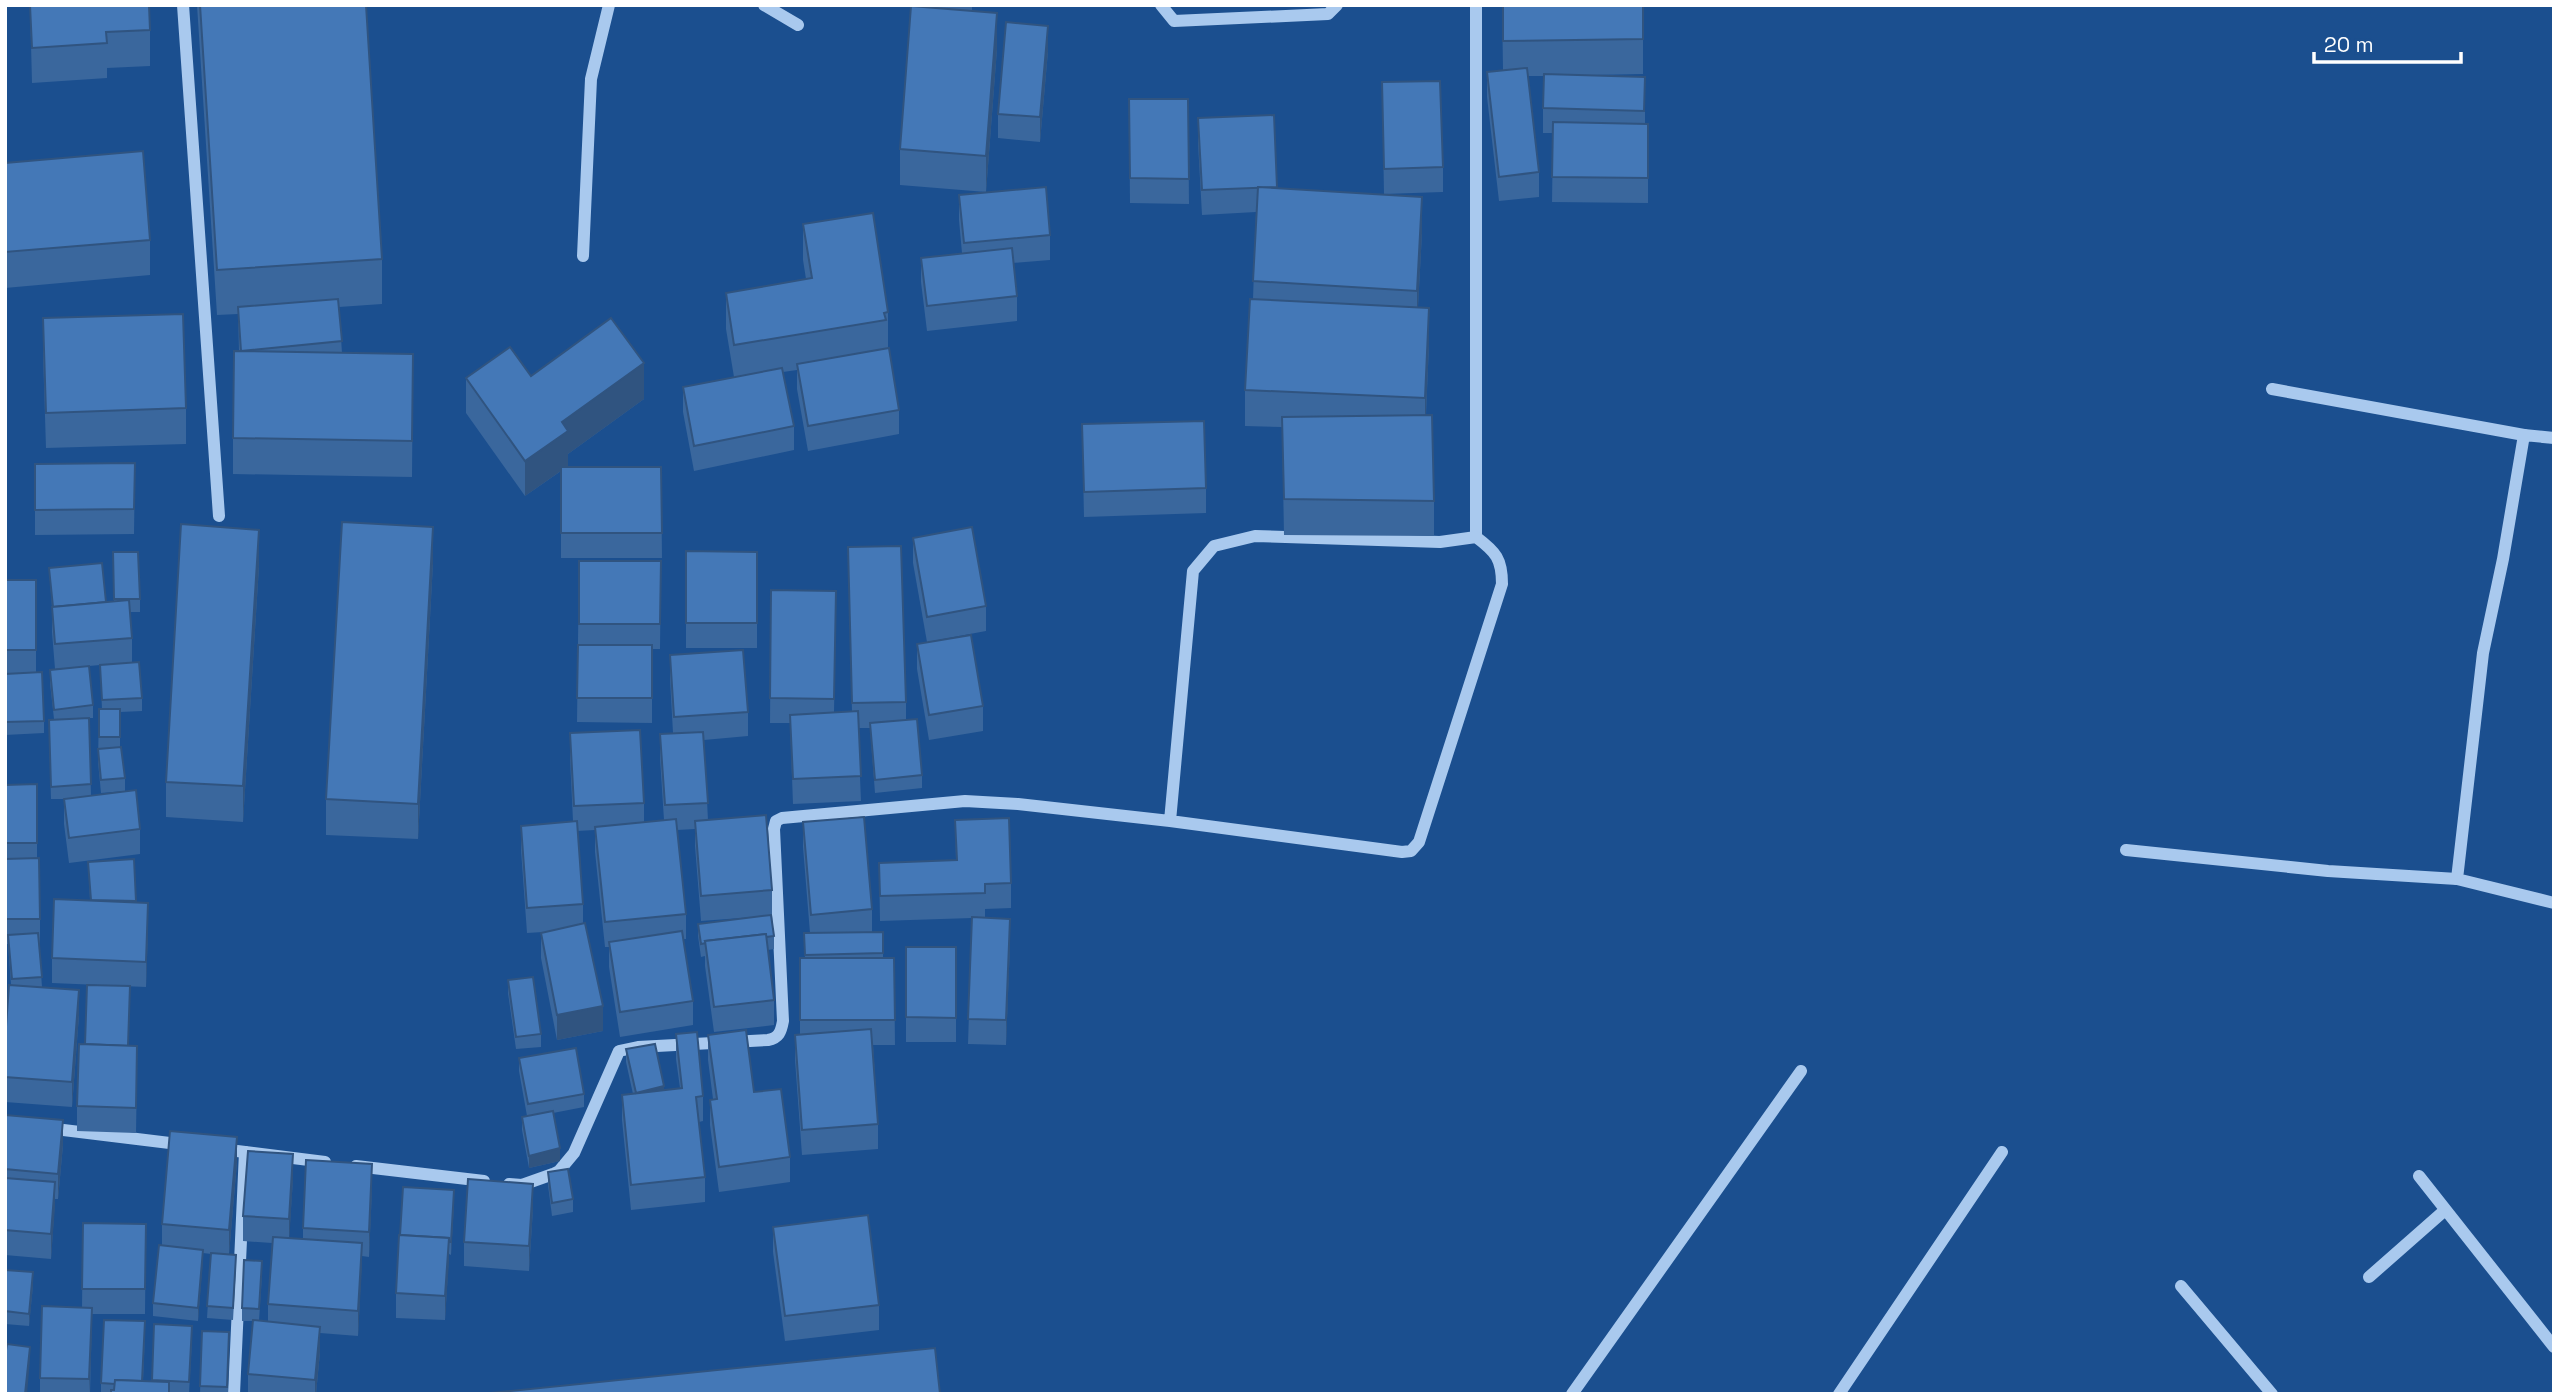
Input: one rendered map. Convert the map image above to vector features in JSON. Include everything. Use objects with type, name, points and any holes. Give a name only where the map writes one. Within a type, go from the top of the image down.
[{"type":"street","points":[[183,5],[219,516]]},
{"type":"street","points":[[583,256],[591,79],[609,5]]},
{"type":"street","points":[[764,5],[798,25]]},
{"type":"street","points":[[1161,5],[1174,21],[1328,14],[1336,5]]},
{"type":"street","points":[[1476,5],[1476,537]]},
{"type":"street","points":[[2272,389],[2524,435],[2554,438]]},
{"type":"street","points":[[2457,879],[2483,653],[2524,435]]},
{"type":"street","points":[[32,1126],[522,1185],[559,1171],[575,1153],[619,1051],[629,1048],[775,1038],[779,1034],[783,1021],[774,829],[776,821],[782,818],[965,801],[1018,804],[1170,821],[1402,852],[1411,851],[1419,842],[1502,584],[1502,566],[1492,550],[1476,537],[1440,542],[1255,536],[1214,546],[1193,571],[1170,821]]},
{"type":"street","points":[[2126,850],[2328,871],[2457,879],[2554,903]]},
{"type":"street","points":[[1572,1394],[1801,1071]]},
{"type":"street","points":[[234,1394],[245,1152]]},
{"type":"street","points":[[1839,1394],[2002,1152]]},
{"type":"street","points":[[2418,1176],[2554,1347]]},
{"type":"street","points":[[2369,1278],[2445,1211]]},
{"type":"street","points":[[2182,1286],[2273,1394]]},
{"type":"building","points":[[30,5],[149,5],[150,30],[106,32],[107,43],[32,48]]},
{"type":"building","points":[[200,5],[366,5],[382,259],[217,270]]},
{"type":"building","points":[[1503,5],[1643,5],[1643,39],[1503,41]]},
{"type":"building","points":[[911,6],[997,13],[986,156],[900,149]]},
{"type":"building","points":[[1006,22],[1048,26],[1040,117],[998,114]]},
{"type":"building","points":[[1527,68],[1539,172],[1499,177],[1487,72]]},
{"type":"building","points":[[1544,74],[1645,77],[1644,111],[1543,108]]},
{"type":"building","points":[[1440,81],[1443,167],[1384,169],[1382,82]]},
{"type":"building","points":[[1129,99],[1188,99],[1189,179],[1130,178]]},
{"type":"building","points":[[1274,115],[1277,187],[1202,190],[1198,118]]},
{"type":"building","points":[[1553,122],[1648,124],[1648,178],[1552,177]]},
{"type":"building","points":[[143,151],[150,240],[5,252],[5,163]]},
{"type":"building","points":[[1046,187],[1050,235],[964,243],[959,195]]},
{"type":"building","points":[[1258,187],[1422,197],[1417,291],[1253,281]]},
{"type":"building","points":[[873,213],[888,312],[884,313],[886,320],[734,345],[726,293],[812,278],[803,224]]},
{"type":"building","points":[[1012,248],[1017,296],[927,306],[921,258]]},
{"type":"building","points":[[338,299],[342,341],[241,351],[238,307]]},
{"type":"building","points":[[1250,299],[1429,308],[1425,398],[1245,390]]},
{"type":"building","points":[[183,314],[186,408],[46,413],[43,318]]},
{"type":"building","points":[[611,318],[644,363],[562,422],[568,431],[525,461],[466,378],[510,347],[531,376]]},
{"type":"building","points":[[889,348],[899,410],[808,426],[797,364]]},
{"type":"building","points":[[234,351],[413,354],[412,441],[233,438]]},
{"type":"building","points":[[782,368],[794,426],[694,446],[683,387]]},
{"type":"building","points":[[1432,415],[1434,501],[1284,499],[1282,417]]},
{"type":"building","points":[[1204,421],[1206,488],[1084,492],[1082,424]]},
{"type":"building","points":[[135,463],[134,509],[35,510],[35,464]]},
{"type":"building","points":[[561,467],[661,467],[662,533],[561,533]]},
{"type":"building","points":[[342,522],[433,527],[418,804],[326,799]]},
{"type":"building","points":[[181,524],[259,530],[243,786],[166,782]]},
{"type":"building","points":[[972,527],[986,606],[927,617],[913,538]]},
{"type":"building","points":[[901,546],[906,702],[852,703],[848,547]]},
{"type":"building","points":[[686,551],[757,552],[757,623],[686,623]]},
{"type":"building","points":[[113,552],[138,552],[140,599],[114,599]]},
{"type":"building","points":[[579,561],[661,561],[660,624],[579,624]]},
{"type":"building","points":[[102,563],[106,602],[53,607],[49,568]]},
{"type":"building","points":[[5,580],[36,580],[36,650],[5,650]]},
{"type":"building","points":[[771,590],[836,591],[834,699],[770,698]]},
{"type":"building","points":[[129,600],[132,638],[55,644],[52,607]]},
{"type":"building","points":[[971,635],[983,706],[929,715],[917,644]]},
{"type":"building","points":[[578,645],[652,645],[652,698],[577,698]]},
{"type":"building","points":[[743,650],[748,712],[674,717],[670,655]]},
{"type":"building","points":[[139,662],[142,698],[102,700],[100,665]]},
{"type":"building","points":[[89,666],[93,705],[54,710],[50,670]]},
{"type":"building","points":[[42,672],[44,721],[5,722],[5,674]]},
{"type":"building","points":[[99,709],[120,709],[120,737],[99,737]]},
{"type":"building","points":[[858,711],[861,776],[793,779],[790,715]]},
{"type":"building","points":[[89,718],[91,784],[51,787],[49,720]]},
{"type":"building","points":[[917,719],[922,775],[875,780],[870,723]]},
{"type":"building","points":[[640,730],[644,803],[574,806],[570,733]]},
{"type":"building","points":[[703,732],[708,803],[665,805],[660,734]]},
{"type":"building","points":[[121,747],[125,778],[101,780],[98,749]]},
{"type":"building","points":[[37,784],[37,843],[5,843],[5,785]]},
{"type":"building","points":[[136,790],[140,829],[69,838],[64,799]]},
{"type":"building","points":[[766,815],[772,890],[701,896],[695,821]]},
{"type":"building","points":[[864,817],[872,909],[811,915],[803,822]]},
{"type":"building","points":[[1009,818],[1011,883],[985,884],[985,893],[880,896],[879,863],[957,860],[955,820]]},
{"type":"building","points":[[676,819],[686,914],[605,922],[595,827]]},
{"type":"building","points":[[577,821],[583,904],[527,908],[521,826]]},
{"type":"building","points":[[39,858],[40,919],[5,919],[5,859]]},
{"type":"building","points":[[134,859],[136,901],[91,900],[88,862]]},
{"type":"building","points":[[54,899],[148,903],[146,962],[52,958]]},
{"type":"building","points":[[771,915],[774,936],[766,937],[766,934],[705,941],[706,943],[701,944],[698,924]]},
{"type":"building","points":[[972,917],[1010,919],[1006,1020],[968,1019]]},
{"type":"building","points":[[585,923],[603,1006],[557,1015],[541,933]]},
{"type":"building","points":[[682,931],[693,1001],[620,1012],[609,942]]},
{"type":"building","points":[[883,932],[883,953],[805,955],[804,933]]},
{"type":"building","points":[[38,933],[42,977],[12,979],[8,935]]},
{"type":"building","points":[[766,934],[774,1000],[714,1007],[705,941]]},
{"type":"building","points":[[906,947],[956,947],[956,1018],[906,1017]]},
{"type":"building","points":[[800,958],[894,958],[895,1020],[800,1020]]},
{"type":"building","points":[[533,977],[541,1034],[516,1037],[508,980]]},
{"type":"building","points":[[9,985],[79,990],[72,1082],[5,1077]]},
{"type":"building","points":[[87,985],[130,986],[128,1046],[85,1044]]},
{"type":"building","points":[[871,1029],[878,1124],[802,1130],[795,1035]]},
{"type":"building","points":[[746,1030],[754,1092],[781,1089],[790,1157],[719,1167],[710,1100],[717,1099],[708,1035]]},
{"type":"building","points":[[697,1032],[703,1096],[696,1097],[705,1177],[631,1185],[622,1095],[682,1088],[676,1034]]},
{"type":"building","points":[[79,1044],[137,1046],[136,1108],[77,1106]]},
{"type":"building","points":[[655,1044],[664,1086],[636,1093],[626,1049]]},
{"type":"building","points":[[576,1048],[584,1094],[528,1104],[519,1058]]},
{"type":"building","points":[[553,1111],[560,1148],[529,1156],[522,1117]]},
{"type":"building","points":[[5,1115],[63,1120],[58,1174],[5,1169]]},
{"type":"building","points":[[170,1131],[237,1137],[229,1230],[162,1224]]},
{"type":"building","points":[[248,1151],[293,1154],[289,1219],[243,1216]]},
{"type":"building","points":[[306,1160],[372,1164],[369,1232],[303,1228]]},
{"type":"building","points":[[568,1169],[573,1199],[552,1203],[548,1172]]},
{"type":"building","points":[[5,1178],[55,1182],[51,1234],[5,1230]]},
{"type":"building","points":[[468,1179],[533,1184],[529,1246],[464,1242]]},
{"type":"building","points":[[403,1187],[454,1190],[451,1242],[449,1238],[400,1235]]},
{"type":"building","points":[[868,1215],[879,1305],[785,1316],[773,1227]]},
{"type":"building","points":[[83,1223],[146,1224],[145,1289],[82,1289]]},
{"type":"building","points":[[399,1235],[449,1238],[445,1296],[396,1293]]},
{"type":"building","points":[[273,1237],[362,1243],[358,1311],[268,1304]]},
{"type":"building","points":[[159,1245],[203,1250],[198,1308],[153,1303]]},
{"type":"building","points":[[211,1253],[236,1255],[233,1308],[207,1306]]},
{"type":"building","points":[[244,1260],[262,1261],[259,1309],[242,1308]]},
{"type":"building","points":[[5,1270],[33,1272],[29,1314],[5,1311]]},
{"type":"building","points":[[42,1306],[92,1308],[89,1379],[40,1378]]},
{"type":"building","points":[[104,1320],[145,1321],[142,1381],[115,1380],[115,1384],[101,1383]]},
{"type":"building","points":[[253,1320],[320,1327],[315,1380],[248,1374]]},
{"type":"building","points":[[154,1324],[192,1326],[189,1382],[152,1380]]},
{"type":"building","points":[[202,1331],[229,1332],[227,1387],[200,1386]]},
{"type":"building","points":[[7,1344],[30,1347],[25,1394],[5,1394]]},
{"type":"building","points":[[935,1348],[940,1394],[491,1394],[491,1393]]},
{"type":"building","points":[[115,1380],[169,1382],[169,1394],[111,1394]]}]
